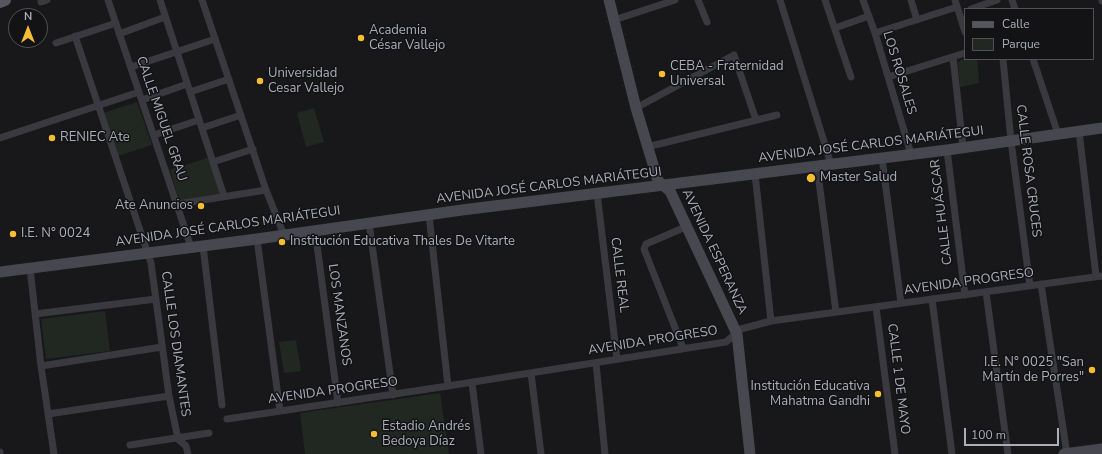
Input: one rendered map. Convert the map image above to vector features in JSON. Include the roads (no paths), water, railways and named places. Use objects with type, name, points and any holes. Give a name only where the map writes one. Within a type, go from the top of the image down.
[{"type":"main road","points":[[0,2],[5,0]]},
{"type":"street","name":"CALLE MIGUEL GRAU","points":[[108,0],[178,204],[191,247]]},
{"type":"street","points":[[160,0],[224,196]]},
{"type":"street","points":[[202,0],[266,190],[284,235]]},
{"type":"street","name":"AVENIDA ESPERANZA","points":[[609,0],[636,108],[658,181],[670,191],[688,226],[737,334],[750,454]]},
{"type":"street","points":[[614,20],[675,0]]},
{"type":"street","points":[[698,0],[707,22]]},
{"type":"street","points":[[780,0],[831,164]]},
{"type":"street","points":[[825,0],[851,77]]},
{"type":"street","name":"LOS ROSALES","points":[[863,0],[875,33],[910,154]]},
{"type":"street","points":[[911,0],[917,20]]},
{"type":"street","points":[[974,8],[997,0]]},
{"type":"street","points":[[875,33],[959,8],[964,28]]},
{"type":"street","points":[[834,28],[869,16]]},
{"type":"street","points":[[120,34],[166,17]]},
{"type":"street","points":[[56,43],[116,23]]},
{"type":"street","name":"CALLE LOS DIAMANTES","points":[[75,36],[151,263],[169,396],[178,439]]},
{"type":"street","points":[[131,67],[215,40]]},
{"type":"street","points":[[888,77],[964,53]]},
{"type":"street","points":[[636,108],[734,55],[756,120]]},
{"type":"street","points":[[953,57],[963,147]]},
{"type":"street","name":"CALLE ROSA CRUCES","points":[[1003,60],[1011,141],[1030,286]]},
{"type":"street","points":[[1033,60],[1058,134]]},
{"type":"street","points":[[190,92],[229,79]]},
{"type":"street","points":[[142,100],[187,84]]},
{"type":"street","points":[[0,138],[139,92]]},
{"type":"street","points":[[202,128],[241,115]]},
{"type":"street","points":[[647,147],[777,115]]},
{"type":"street","points":[[154,135],[199,120]]},
{"type":"street","name":"AVENIDA JOSÉ CARLOS MARIÁTEGUI","points":[[0,272],[429,215],[947,150],[1102,128]]},
{"type":"street","points":[[1078,131],[1099,276]]},
{"type":"street","points":[[213,162],[253,149]]},
{"type":"street","name":"CALLE HUÁSCAR","points":[[947,150],[964,294]]},
{"type":"street","points":[[882,158],[901,303]]},
{"type":"street","points":[[817,166],[836,312]]},
{"type":"street","points":[[755,174],[771,321]]},
{"type":"street","points":[[178,204],[266,190]]},
{"type":"street","name":"CALLE REAL","points":[[597,194],[617,359]]},
{"type":"street","points":[[429,215],[448,386]]},
{"type":"street","points":[[369,223],[393,395]]},
{"type":"street","points":[[684,348],[644,249],[646,244],[688,226]]},
{"type":"street","name":"LOS MANZANOS","points":[[315,230],[338,403]]},
{"type":"street","points":[[257,239],[280,411]]},
{"type":"street","points":[[203,246],[222,405]]},
{"type":"street","points":[[30,268],[41,366],[54,454]]},
{"type":"street","name":"AVENIDA PROGRESO","points":[[227,419],[472,383],[726,342],[741,329],[771,321],[1099,276]]},
{"type":"street","points":[[1041,284],[1067,454]]},
{"type":"street","points":[[986,292],[1008,454]]},
{"type":"street","points":[[35,314],[156,299]]},
{"type":"street","points":[[932,299],[952,454]]},
{"type":"street","name":"CALLE 1 DE MAYO","points":[[876,306],[895,454]]},
{"type":"street","points":[[41,366],[162,347]]},
{"type":"street","points":[[596,363],[605,454]]},
{"type":"street","points":[[531,373],[541,454]]},
{"type":"street","points":[[472,383],[481,454]]},
{"type":"street","points":[[48,414],[169,396]]},
{"type":"street","points":[[130,445],[178,439],[209,433]]},
{"type":"street","points":[[178,439],[186,446],[188,454]]},
{"type":"street","points":[[1064,454],[1102,449]]},
{"type":"place","name":"Academia César Vallejo","points":[[361,38]]},
{"type":"place","name":"CEBA - Fraternidad Universal","points":[[662,74]]},
{"type":"place","name":"Universidad Cesar Vallejo","points":[[260,81]]},
{"type":"place","name":"RENIEC Ate","points":[[52,138]]},
{"type":"place","name":"Master Salud","points":[[811,178]]},
{"type":"place","name":"Ate Anuncios","points":[[201,206]]},
{"type":"place","name":"I.E. N° 0024","points":[[13,234]]},
{"type":"place","name":"Institución Educativa Thales De Vitarte","points":[[282,242]]},
{"type":"place","name":"I.E. N° 0025 \"San Martín de Porres\"","points":[[1092,370]]},
{"type":"place","name":"Institución Educativa Mahatma Gandhi","points":[[878,394]]},
{"type":"place","name":"Estadio Andrés Bedoya Díaz","points":[[374,434]]}]
